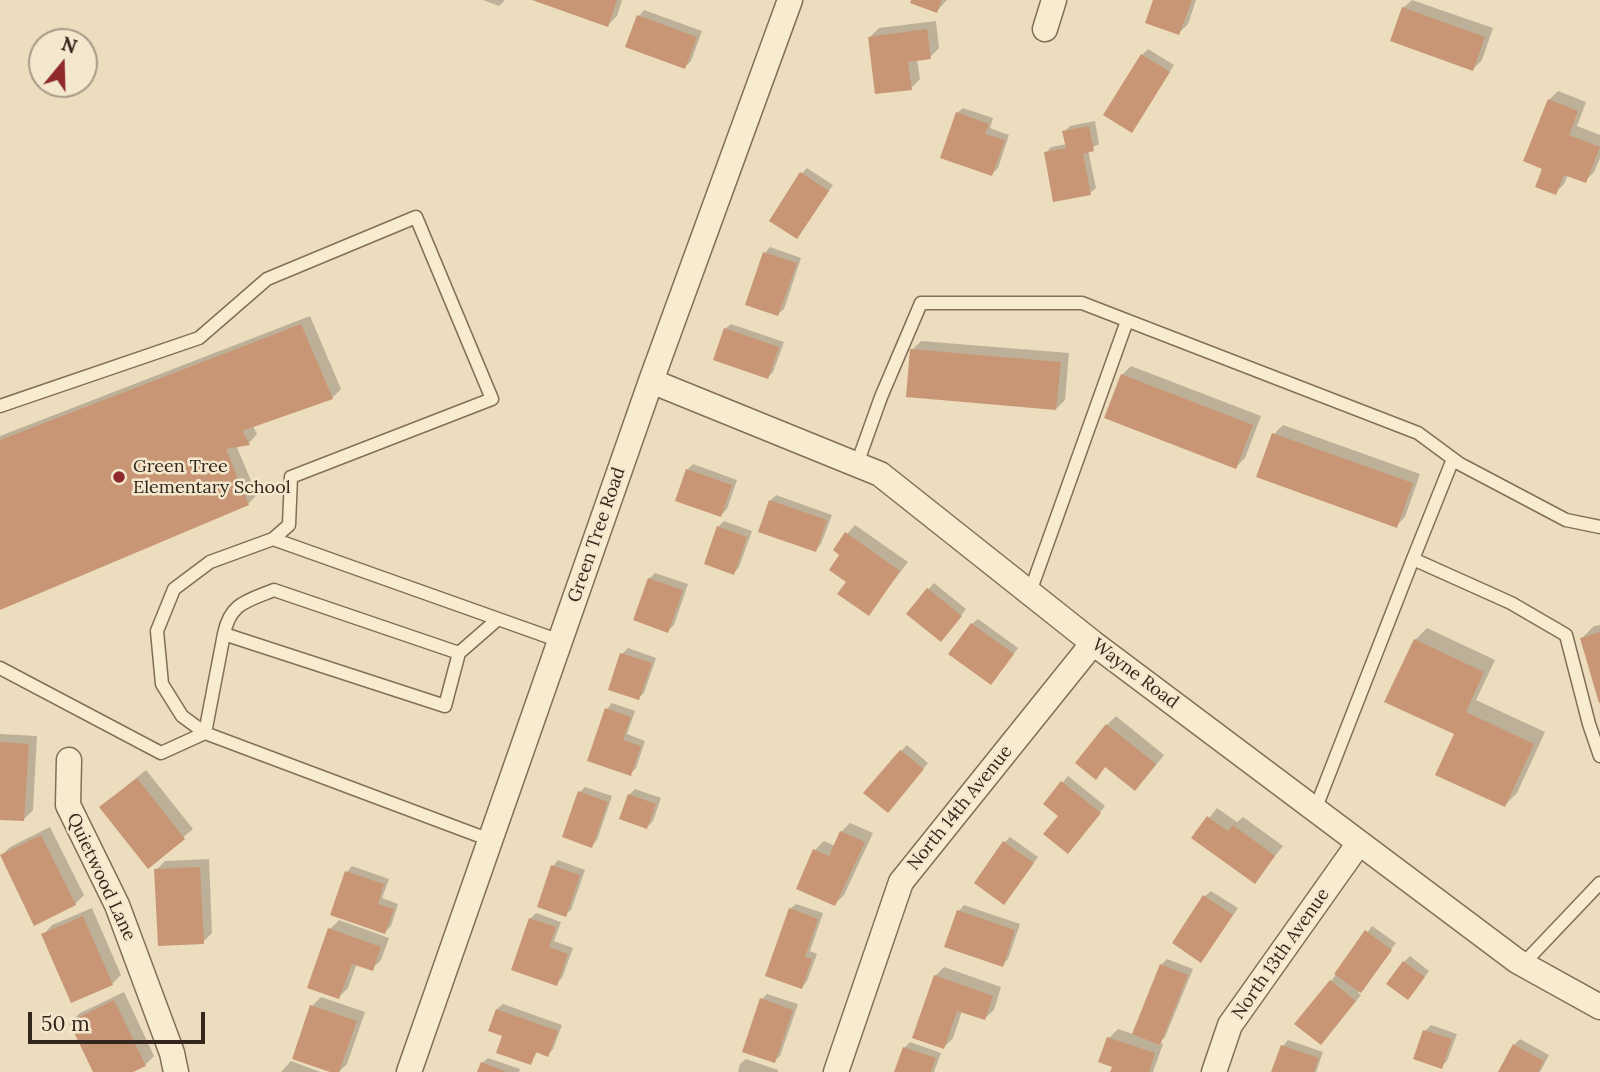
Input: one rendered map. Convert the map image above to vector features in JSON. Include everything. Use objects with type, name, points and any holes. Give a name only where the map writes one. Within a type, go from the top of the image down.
[{"type":"street","name":"Green Tree Road","points":[[409,1072],[651,381],[790,0]]},
{"type":"street","points":[[1045,29],[1054,0]]},
{"type":"street","name":"Wayne Road","points":[[651,381],[880,474],[1093,643],[1359,843],[1523,964],[1600,1007]]},
{"type":"street","name":"North 14th Avenue","points":[[836,1072],[901,882],[1093,643]]},
{"type":"street","name":"Quietwood Lane","points":[[68,760],[68,806],[117,905],[172,1053],[176,1072]]},
{"type":"street","name":"North 13th Avenue","points":[[1214,1072],[1230,1025],[1359,843]]},
{"type":"lane","points":[[0,406],[199,338],[267,279],[416,217],[492,399],[291,477],[289,525],[273,540],[210,562],[174,589],[157,631],[162,684],[182,716],[205,733],[490,840]]},
{"type":"lane","points":[[857,464],[881,397],[921,303],[1082,303],[1418,433],[1453,459],[1566,520],[1600,527]]},
{"type":"lane","points":[[1030,592],[1127,321]]},
{"type":"lane","points":[[1315,810],[1453,459]]},
{"type":"lane","points":[[273,540],[560,641]]},
{"type":"lane","points":[[1413,559],[1511,603],[1566,635],[1600,756]]},
{"type":"lane","points":[[205,733],[227,620],[239,604],[274,590],[459,653]]},
{"type":"lane","points":[[224,634],[445,706],[459,653],[498,619]]},
{"type":"lane","points":[[0,668],[161,753],[205,733]]},
{"type":"lane","points":[[1523,964],[1600,883]]},
{"type":"building","points":[[532,0],[617,0],[608,27]]},
{"type":"building","points":[[911,0],[942,0],[937,13],[910,3]]},
{"type":"building","points":[[1153,0],[1192,0],[1179,35],[1145,23]]},
{"type":"building","points":[[1402,7],[1485,37],[1473,71],[1390,41]]},
{"type":"building","points":[[637,15],[697,37],[685,69],[625,47]]},
{"type":"building","points":[[927,29],[931,59],[908,62],[912,90],[875,94],[868,37]]},
{"type":"building","points":[[1141,54],[1170,72],[1132,133],[1103,115]]},
{"type":"building","points":[[1548,99],[1578,111],[1569,135],[1600,147],[1586,183],[1564,175],[1556,195],[1535,187],[1542,169],[1523,161]]},
{"type":"building","points":[[956,112],[989,124],[985,134],[1005,140],[992,176],[940,158]]},
{"type":"building","points":[[1089,126],[1094,151],[1083,154],[1091,195],[1053,202],[1044,152],[1066,148],[1062,131]]},
{"type":"building","points":[[800,172],[829,191],[797,239],[769,221]]},
{"type":"building","points":[[763,252],[797,263],[778,316],[745,305]]},
{"type":"building","name":"Green Tree Elementary School","points":[[301,324],[333,399],[242,431],[250,445],[226,449],[249,505],[0,610],[0,440]]},
{"type":"building","points":[[724,328],[779,347],[768,379],[713,360]]},
{"type":"building","points":[[910,349],[1061,362],[1056,410],[906,397]]},
{"type":"building","points":[[1121,374],[1253,425],[1236,469],[1104,418]]},
{"type":"building","points":[[1272,433],[1413,483],[1397,528],[1256,477]]},
{"type":"building","points":[[686,469],[732,485],[721,517],[675,501]]},
{"type":"building","points":[[769,500],[827,520],[816,552],[758,532]]},
{"type":"building","points":[[717,526],[747,537],[734,575],[704,564]]},
{"type":"building","points":[[845,532],[900,571],[869,616],[837,594],[846,582],[829,570],[839,555],[833,550]]},
{"type":"building","points":[[648,578],[683,590],[668,633],[633,620]]},
{"type":"building","points":[[927,588],[962,616],[941,642],[906,614]]},
{"type":"building","points":[[971,623],[1014,654],[991,685],[948,654]]},
{"type":"building","points":[[1600,632],[1600,703],[1599,703],[1580,638]]},
{"type":"building","points":[[1414,639],[1484,672],[1466,712],[1534,744],[1505,807],[1435,775],[1454,734],[1384,702]]},
{"type":"building","points":[[620,653],[652,663],[639,700],[608,690]]},
{"type":"building","points":[[605,708],[631,717],[623,740],[641,746],[631,776],[587,761]]},
{"type":"building","points":[[1106,724],[1156,764],[1135,791],[1105,767],[1096,780],[1075,763]]},
{"type":"building","points":[[0,742],[29,744],[24,821],[0,820]]},
{"type":"building","points":[[900,750],[924,769],[888,813],[863,793]]},
{"type":"building","points":[[137,778],[185,839],[148,869],[99,807]]},
{"type":"building","points":[[1061,781],[1101,813],[1068,854],[1043,834],[1058,816],[1043,804]]},
{"type":"building","points":[[578,791],[608,802],[592,848],[562,837]]},
{"type":"building","points":[[628,794],[656,804],[647,829],[619,819]]},
{"type":"building","points":[[1207,816],[1228,831],[1233,825],[1275,856],[1255,884],[1191,838]]},
{"type":"building","points":[[840,831],[865,842],[835,906],[796,889],[813,849],[829,856]]},
{"type":"building","points":[[41,835],[76,905],[34,926],[0,855]]},
{"type":"building","points":[[1003,841],[1034,863],[1004,905],[974,883]]},
{"type":"building","points":[[551,865],[580,875],[566,917],[537,907]]},
{"type":"building","points":[[200,867],[204,944],[158,946],[154,869]]},
{"type":"building","points":[[345,871],[384,884],[378,904],[394,909],[385,934],[330,915]]},
{"type":"building","points":[[1203,895],[1233,915],[1201,963],[1172,943]]},
{"type":"building","points":[[789,908],[818,919],[805,957],[812,959],[802,989],[765,976]]},
{"type":"building","points":[[957,910],[1015,930],[1003,967],[944,947]]},
{"type":"building","points":[[83,916],[113,985],[71,1003],[41,934]]},
{"type":"building","points":[[529,918],[556,927],[549,947],[568,954],[557,986],[511,970]]},
{"type":"building","points":[[328,928],[381,947],[373,971],[352,964],[339,999],[307,988]]},
{"type":"building","points":[[1365,930],[1392,950],[1361,993],[1334,974]]},
{"type":"building","points":[[1403,961],[1425,977],[1408,1000],[1386,984]]},
{"type":"building","points":[[1160,964],[1188,975],[1160,1045],[1132,1034]]},
{"type":"building","points":[[934,975],[993,996],[985,1020],[957,1011],[944,1049],[912,1038]]},
{"type":"building","points":[[1330,980],[1356,1001],[1321,1045],[1294,1024]]},
{"type":"building","points":[[760,998],[793,1010],[775,1063],[742,1052]]},
{"type":"building","points":[[114,1000],[146,1066],[133,1072],[93,1072],[69,1022]]},
{"type":"building","points":[[310,1005],[357,1021],[339,1072],[330,1072],[292,1059]]},
{"type":"building","points":[[496,1009],[558,1031],[548,1057],[536,1052],[531,1065],[496,1053],[502,1036],[488,1031]]},
{"type":"building","points":[[1423,1030],[1452,1039],[1442,1069],[1413,1059]]},
{"type":"building","points":[[1107,1037],[1155,1053],[1149,1072],[1110,1072],[1112,1067],[1098,1062]]},
{"type":"building","points":[[1513,1044],[1544,1061],[1538,1072],[1498,1072]]},
{"type":"building","points":[[1281,1045],[1319,1058],[1314,1072],[1271,1072]]},
{"type":"building","points":[[903,1047],[936,1058],[931,1072],[894,1072]]},
{"type":"building","points":[[481,1062],[507,1072],[477,1072]]},
{"type":"place","name":"Green Tree Elementary School","points":[[119,477]]}]
